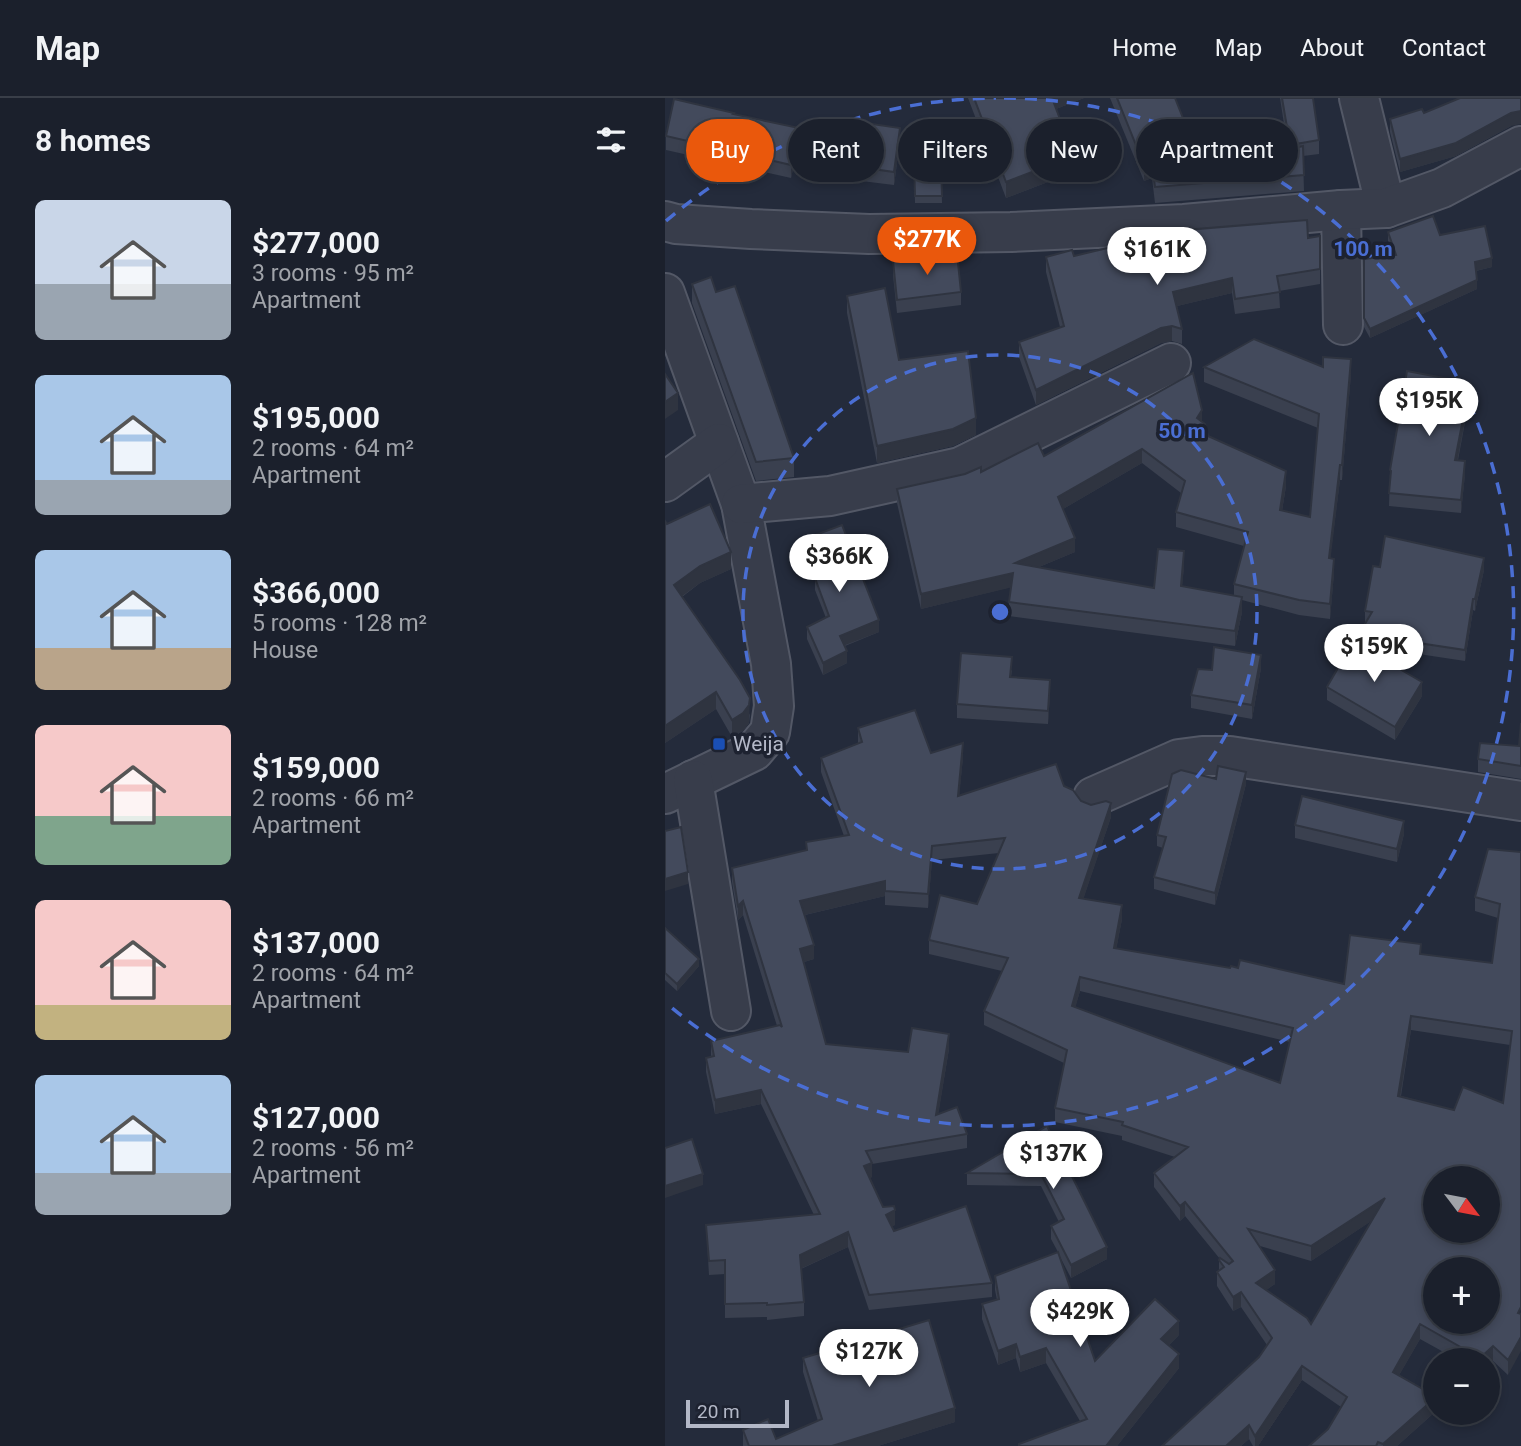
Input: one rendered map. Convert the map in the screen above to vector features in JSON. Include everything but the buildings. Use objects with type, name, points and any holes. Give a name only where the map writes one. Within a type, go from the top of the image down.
[{"type":"street","points":[[1359,98],[1386,208]]},
{"type":"street","points":[[665,221],[751,229],[869,233],[1011,232],[1184,224],[1386,208],[1442,188],[1521,146]]},
{"type":"street","points":[[1341,210],[1343,325]]},
{"type":"street","points":[[665,293],[741,504],[771,664],[774,706],[770,732],[754,751],[679,787],[731,1011]]},
{"type":"street","points":[[741,504],[830,496],[960,467],[1171,363]]},
{"type":"street","points":[[665,482],[719,443]]},
{"type":"street","points":[[1093,797],[1179,759],[1230,756],[1521,801]]},
{"type":"place","name":"Weija","points":[[719,744]]}]
